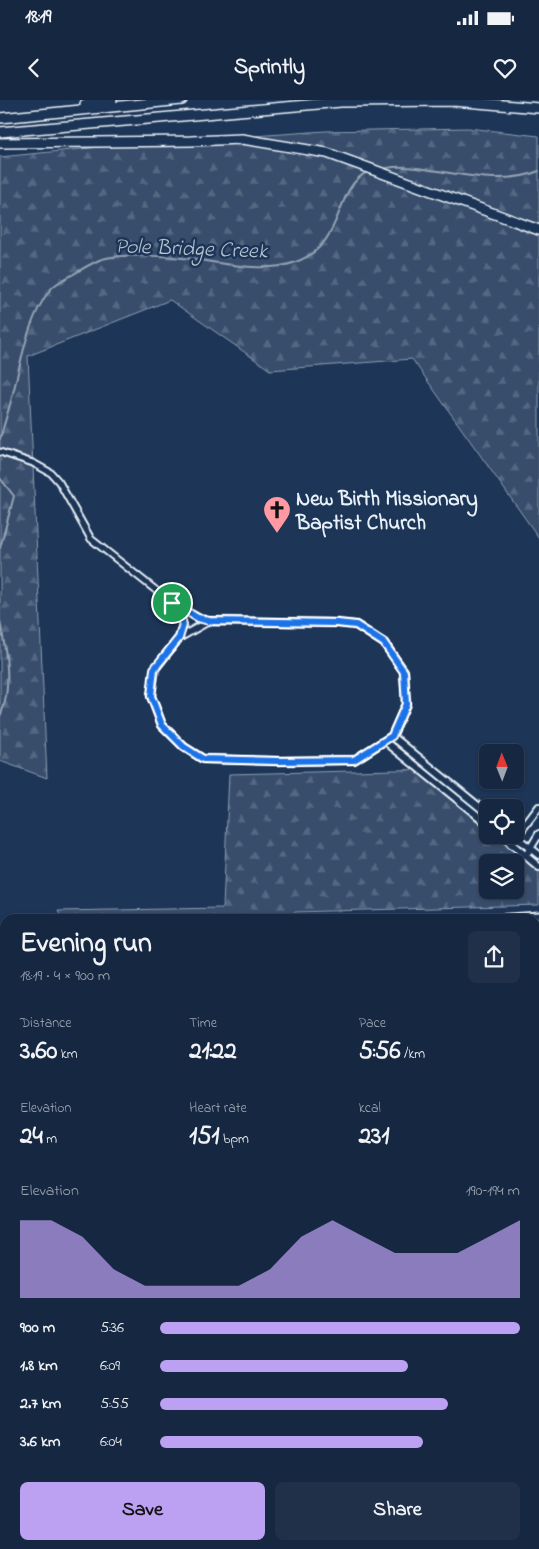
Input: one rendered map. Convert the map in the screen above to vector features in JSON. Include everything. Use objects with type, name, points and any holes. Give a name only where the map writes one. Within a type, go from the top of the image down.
[{"type":"highway","points":[[0,116],[112,100]]},
{"type":"highway","points":[[0,116],[182,100]]},
{"type":"highway","points":[[0,132],[341,102],[452,101],[539,108]]},
{"type":"highway","points":[[0,143],[242,139],[327,153],[396,177],[517,224],[539,230]]},
{"type":"street","points":[[1,453],[33,463],[50,473],[59,482],[91,539],[172,603],[193,615],[209,621],[356,625],[384,643],[404,672],[406,704],[392,736],[354,760],[286,762],[203,759],[184,747],[162,725],[151,696],[154,669],[179,638],[209,621]]},
{"type":"street","points":[[172,603],[180,613],[183,625],[179,638]]},
{"type":"street","points":[[392,736],[479,807]]},
{"type":"street","points":[[385,741],[479,817]]},
{"type":"street","points":[[524,825],[539,807]]},
{"type":"street","points":[[525,856],[539,834]]},
{"type":"street","points":[[511,844],[539,867]]},
{"type":"street","points":[[524,844],[539,855]]},
{"type":"green space","points":[[468,128],[539,136],[539,538],[412,359],[270,370],[170,300],[28,356],[47,778],[0,761],[0,157],[111,146],[325,131]]},
{"type":"green space","points":[[437,769],[479,803],[479,844],[524,844],[524,837],[539,849],[539,905],[295,912],[294,914],[60,914],[58,911],[223,908],[229,774]]},
{"type":"waterway","name":"Pole Bridge Creek","points":[[381,169],[392,167],[420,168],[489,178],[523,176],[539,171]]},
{"type":"waterway","name":"Pole Bridge Creek","points":[[0,439],[32,323],[43,301],[57,283],[102,259],[122,256],[171,257],[256,267],[281,266],[293,263],[310,255],[323,244],[331,231],[349,190],[357,179],[369,171]]},
{"type":"waterway","name":"Pole Bridge Creek","points":[[0,478],[14,496],[0,548]]},
{"type":"waterway","name":"Pole Bridge Creek","points":[[0,621],[7,669],[6,694],[0,716]]},
{"type":"place","name":"New Birth Missionary Baptist Church","points":[[277,534]]},
{"type":"route","points":[[172,603],[198,618],[209,621],[356,625],[384,643],[404,672],[406,704],[392,736],[354,760],[331,762],[203,759],[184,747],[162,725],[151,696],[154,669],[179,638],[183,625],[180,613],[172,603]]}]
